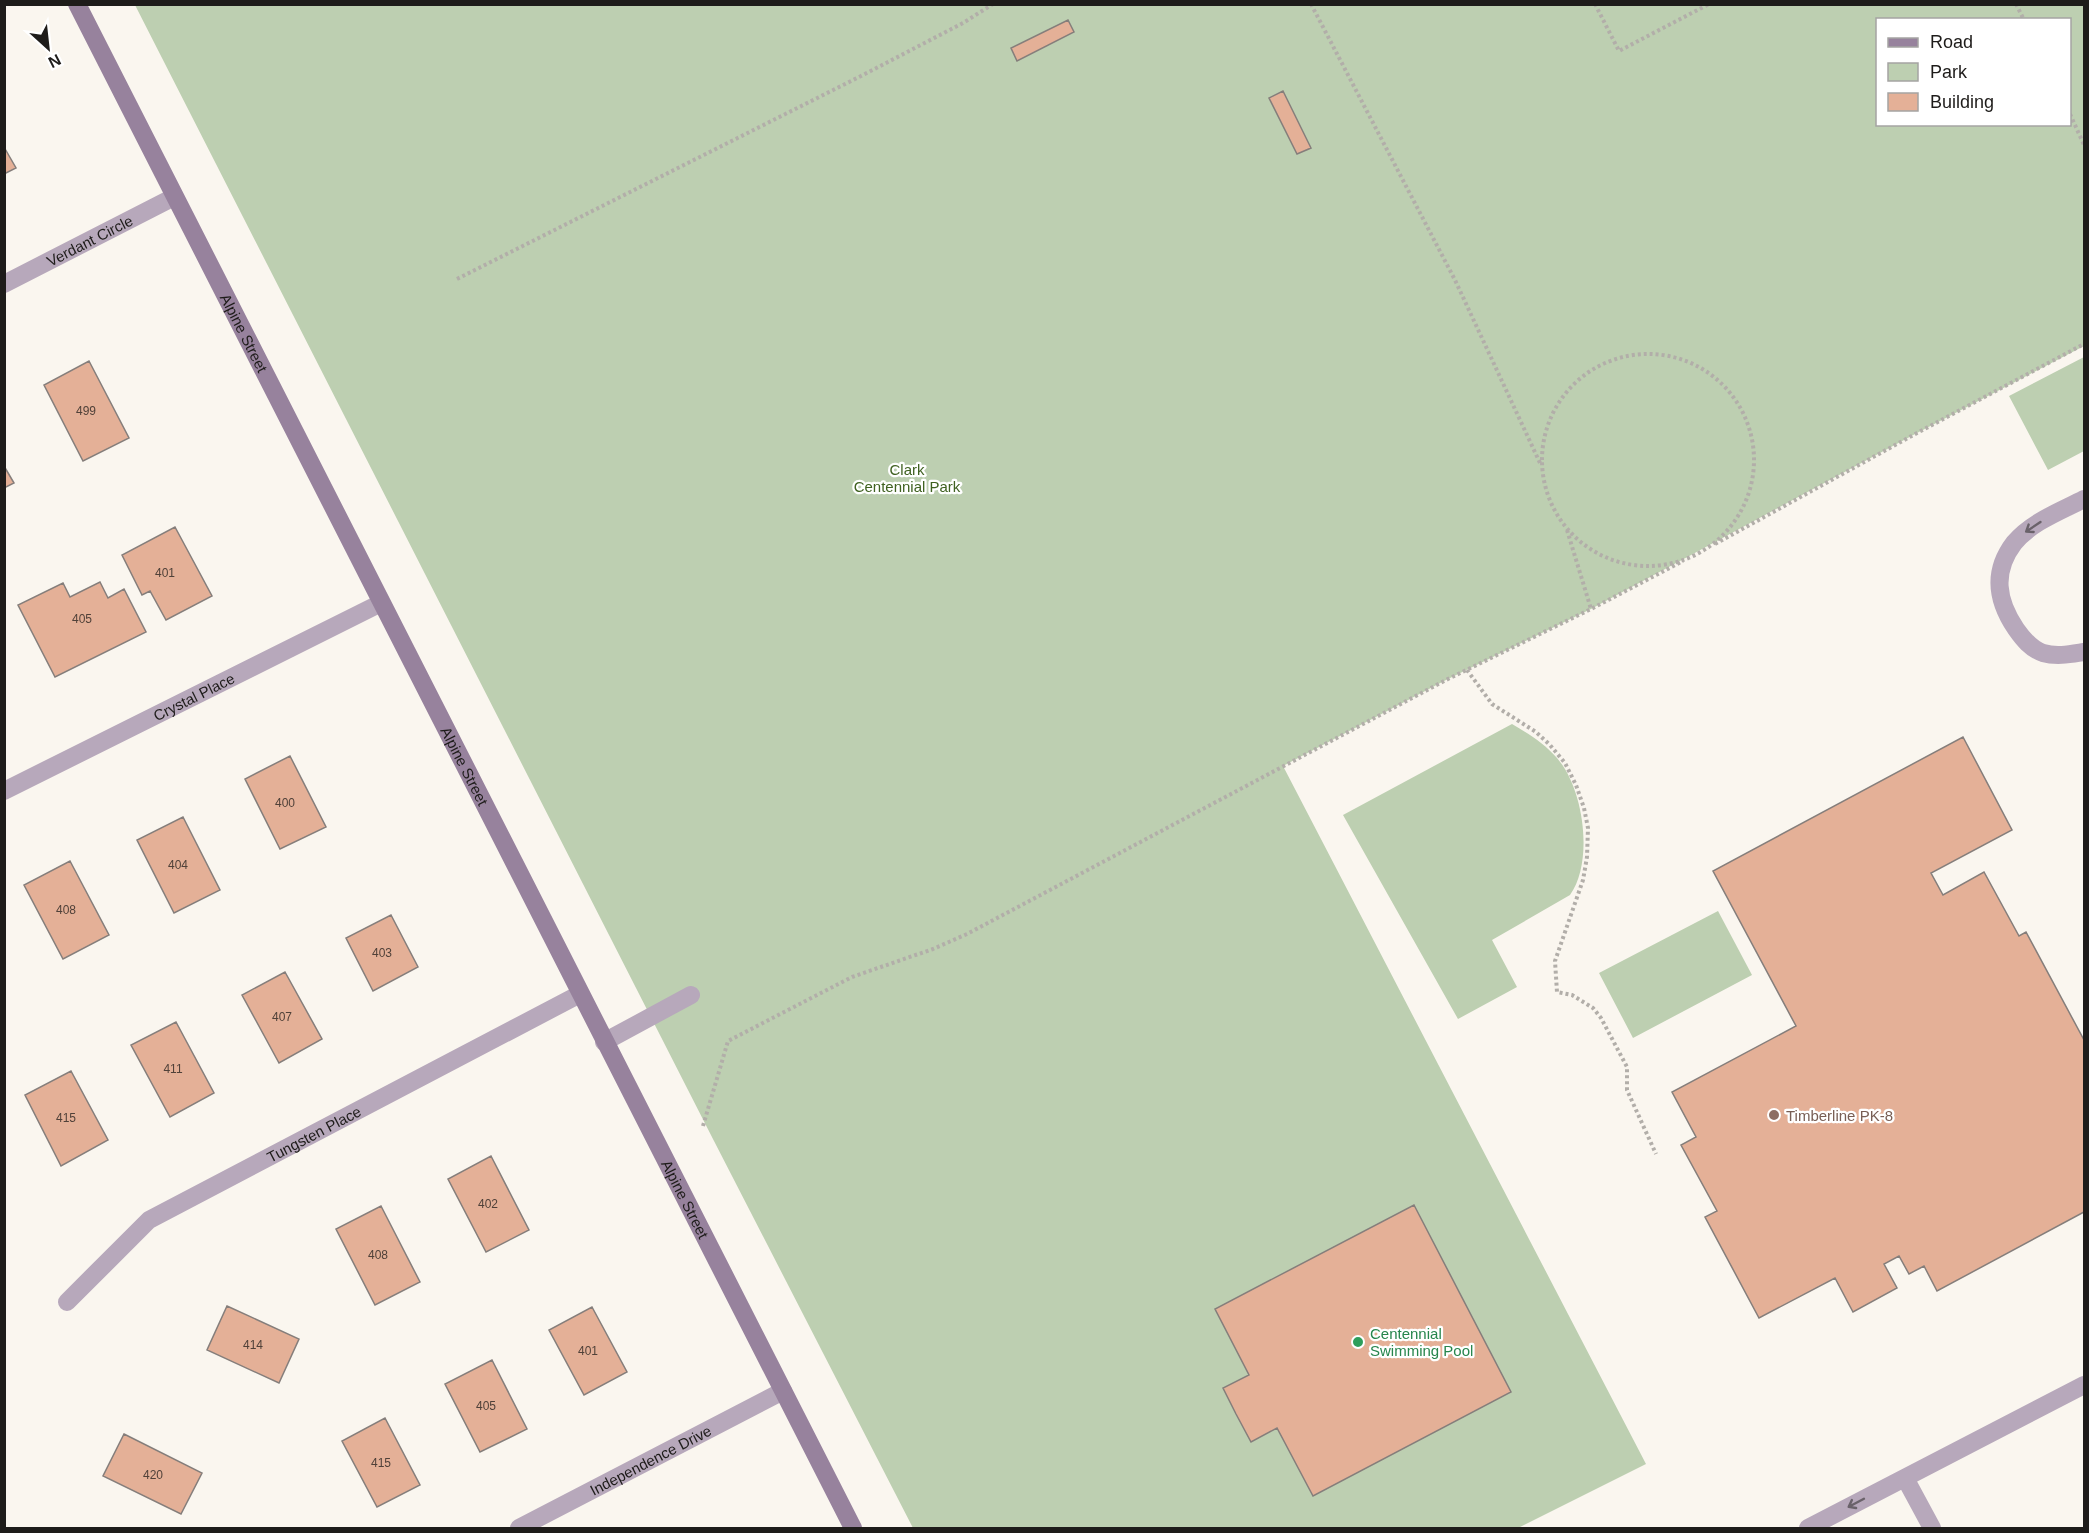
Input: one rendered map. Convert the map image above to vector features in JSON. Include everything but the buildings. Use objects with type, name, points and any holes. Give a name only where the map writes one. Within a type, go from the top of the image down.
[{"type":"street","name":"Alpine Street","points":[[76,4],[853,1528]]},
{"type":"street","name":"Verdant Circle","points":[[4,284],[174,197]]},
{"type":"street","points":[[2085,499],[2042,521],[2020,537],[2007,555],[1999,579],[2000,597],[2004,610],[2026,642],[2037,650],[2053,655],[2085,652]]},
{"type":"street","name":"Crystal Place","points":[[4,791],[381,603]]},
{"type":"street","name":"Tungsten Place","points":[[67,1302],[149,1220],[580,994]]},
{"type":"street","points":[[604,1042],[691,995]]},
{"type":"street","points":[[1808,1528],[2085,1385]]},
{"type":"street","name":"Independence Drive","points":[[519,1528],[783,1391]]},
{"type":"street","points":[[1905,1478],[1932,1528]]},
{"type":"path","points":[[457,279],[861,76],[963,23],[993,4]]},
{"type":"path","points":[[1311,4],[1455,280],[1540,464],[1551,507],[1566,528],[1585,547],[1616,562],[1651,567],[1683,561]]},
{"type":"path","points":[[1594,4],[1619,51],[1709,4]]},
{"type":"path","points":[[2016,4],[2023,18]]},
{"type":"path","points":[[2071,116],[2085,145]]},
{"type":"path","points":[[703,1126],[728,1041],[852,977],[933,949],[967,934],[1467,670],[1683,561],[2085,344]]},
{"type":"path","points":[[1540,464],[1550,418],[1566,392],[1592,369],[1625,356],[1660,354],[1694,364],[1720,381],[1740,405],[1752,435],[1755,466],[1748,497],[1733,525],[1709,547]]},
{"type":"path","points":[[1566,528],[1591,609]]},
{"type":"path","points":[[1467,670],[1487,700],[1536,732],[1550,745],[1565,763],[1576,785],[1584,808],[1589,843],[1583,880],[1555,961],[1557,992],[1572,995],[1593,1008],[1601,1018],[1626,1067],[1627,1090],[1656,1154]]},
{"type":"green space","name":"Clark Centennial Park","points":[[135,5],[2084,5],[2084,346],[1917,433],[1591,609],[1446,680],[1283,766],[1646,1464],[1518,1528],[913,1528]]},
{"type":"green space","points":[[2084,357],[2084,451],[2048,470],[2009,396]]},
{"type":"green space","points":[[1512,724],[1547,748],[1566,771],[1574,788],[1583,825],[1582,864],[1570,895],[1492,940],[1517,987],[1458,1019],[1343,815]]},
{"type":"green space","points":[[1718,911],[1752,975],[1633,1038],[1599,973]]},
{"type":"place","name":"Timberline PK-8","points":[[1774,1115]]},
{"type":"place","name":"Centennial Swimming Pool","points":[[1358,1342]]}]
